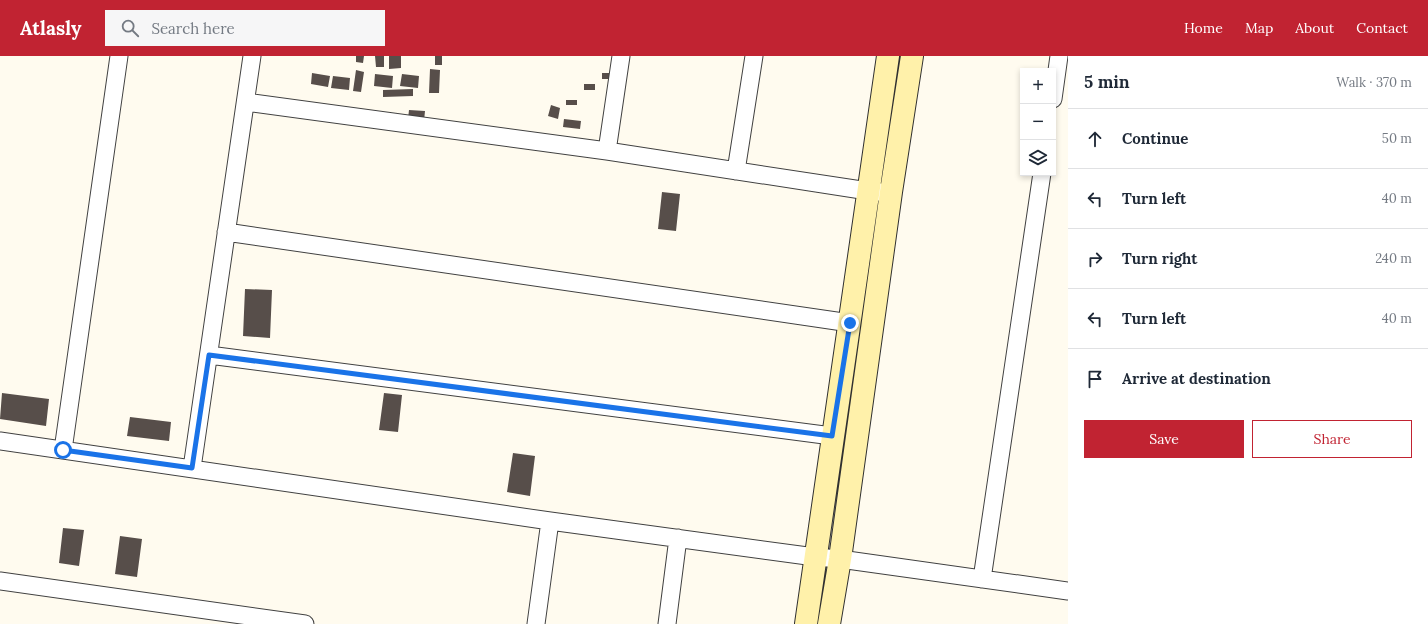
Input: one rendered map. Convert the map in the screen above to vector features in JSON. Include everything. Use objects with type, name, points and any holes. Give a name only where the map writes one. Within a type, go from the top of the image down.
[{"type":"street","points":[[63,450],[119,56]]},
{"type":"street","points":[[192,468],[252,56]]},
{"type":"street","points":[[607,151],[621,56]]},
{"type":"street","points":[[736,171],[754,56]]},
{"type":"street","points":[[806,624],[888,56]]},
{"type":"street","points":[[829,624],[840,559],[912,56]]},
{"type":"street","points":[[1056,78],[1059,56]]},
{"type":"street","points":[[246,102],[607,151],[868,191],[892,192]]},
{"type":"street","points":[[982,579],[1042,176]]},
{"type":"street","points":[[226,232],[850,323]]},
{"type":"street","points":[[209,355],[832,436]]},
{"type":"street","points":[[0,441],[550,521],[815,557],[840,559],[1068,592]]},
{"type":"street","points":[[536,624],[550,521]]},
{"type":"street","points":[[667,624],[678,538]]},
{"type":"street","points":[[0,581],[305,624]]},
{"type":"building","points":[[356,56],[364,56],[363,63],[356,62]]},
{"type":"building","points":[[375,56],[384,56],[384,67],[376,67]]},
{"type":"building","points":[[389,56],[401,56],[401,68],[389,69]]},
{"type":"building","points":[[435,56],[442,56],[442,65],[435,65]]},
{"type":"building","points":[[430,69],[440,70],[439,93],[429,93]]},
{"type":"building","points":[[356,70],[364,72],[361,92],[353,91]]},
{"type":"building","points":[[312,73],[330,76],[328,87],[311,84]]},
{"type":"building","points":[[602,73],[613,73],[613,79],[602,79]]},
{"type":"building","points":[[375,74],[393,76],[392,88],[374,86]]},
{"type":"building","points":[[402,74],[419,76],[418,88],[400,86]]},
{"type":"building","points":[[333,76],[350,78],[349,90],[331,88]]},
{"type":"building","points":[[584,84],[595,84],[595,90],[584,90]]},
{"type":"building","points":[[413,89],[413,96],[383,97],[383,90]]},
{"type":"building","points":[[566,100],[577,100],[577,105],[566,105]]},
{"type":"building","points":[[551,105],[560,108],[558,119],[548,116]]},
{"type":"building","points":[[409,110],[425,111],[424,121],[408,119]]},
{"type":"building","points":[[564,119],[581,121],[580,129],[563,127]]},
{"type":"building","points":[[662,192],[680,194],[676,231],[658,229]]},
{"type":"building","points":[[245,289],[272,290],[270,338],[243,336]]},
{"type":"building","points":[[2,393],[49,399],[46,426],[0,419]]},
{"type":"building","points":[[384,393],[402,395],[398,432],[379,430]]},
{"type":"building","points":[[130,417],[171,422],[169,441],[127,436]]},
{"type":"building","points":[[513,453],[535,456],[530,496],[507,492]]},
{"type":"building","points":[[63,528],[84,530],[79,566],[59,563]]},
{"type":"building","points":[[120,536],[142,539],[137,577],[115,574]]},
{"type":"route","points":[[63,450],[192,468],[209,355],[832,436],[850,323]]}]
